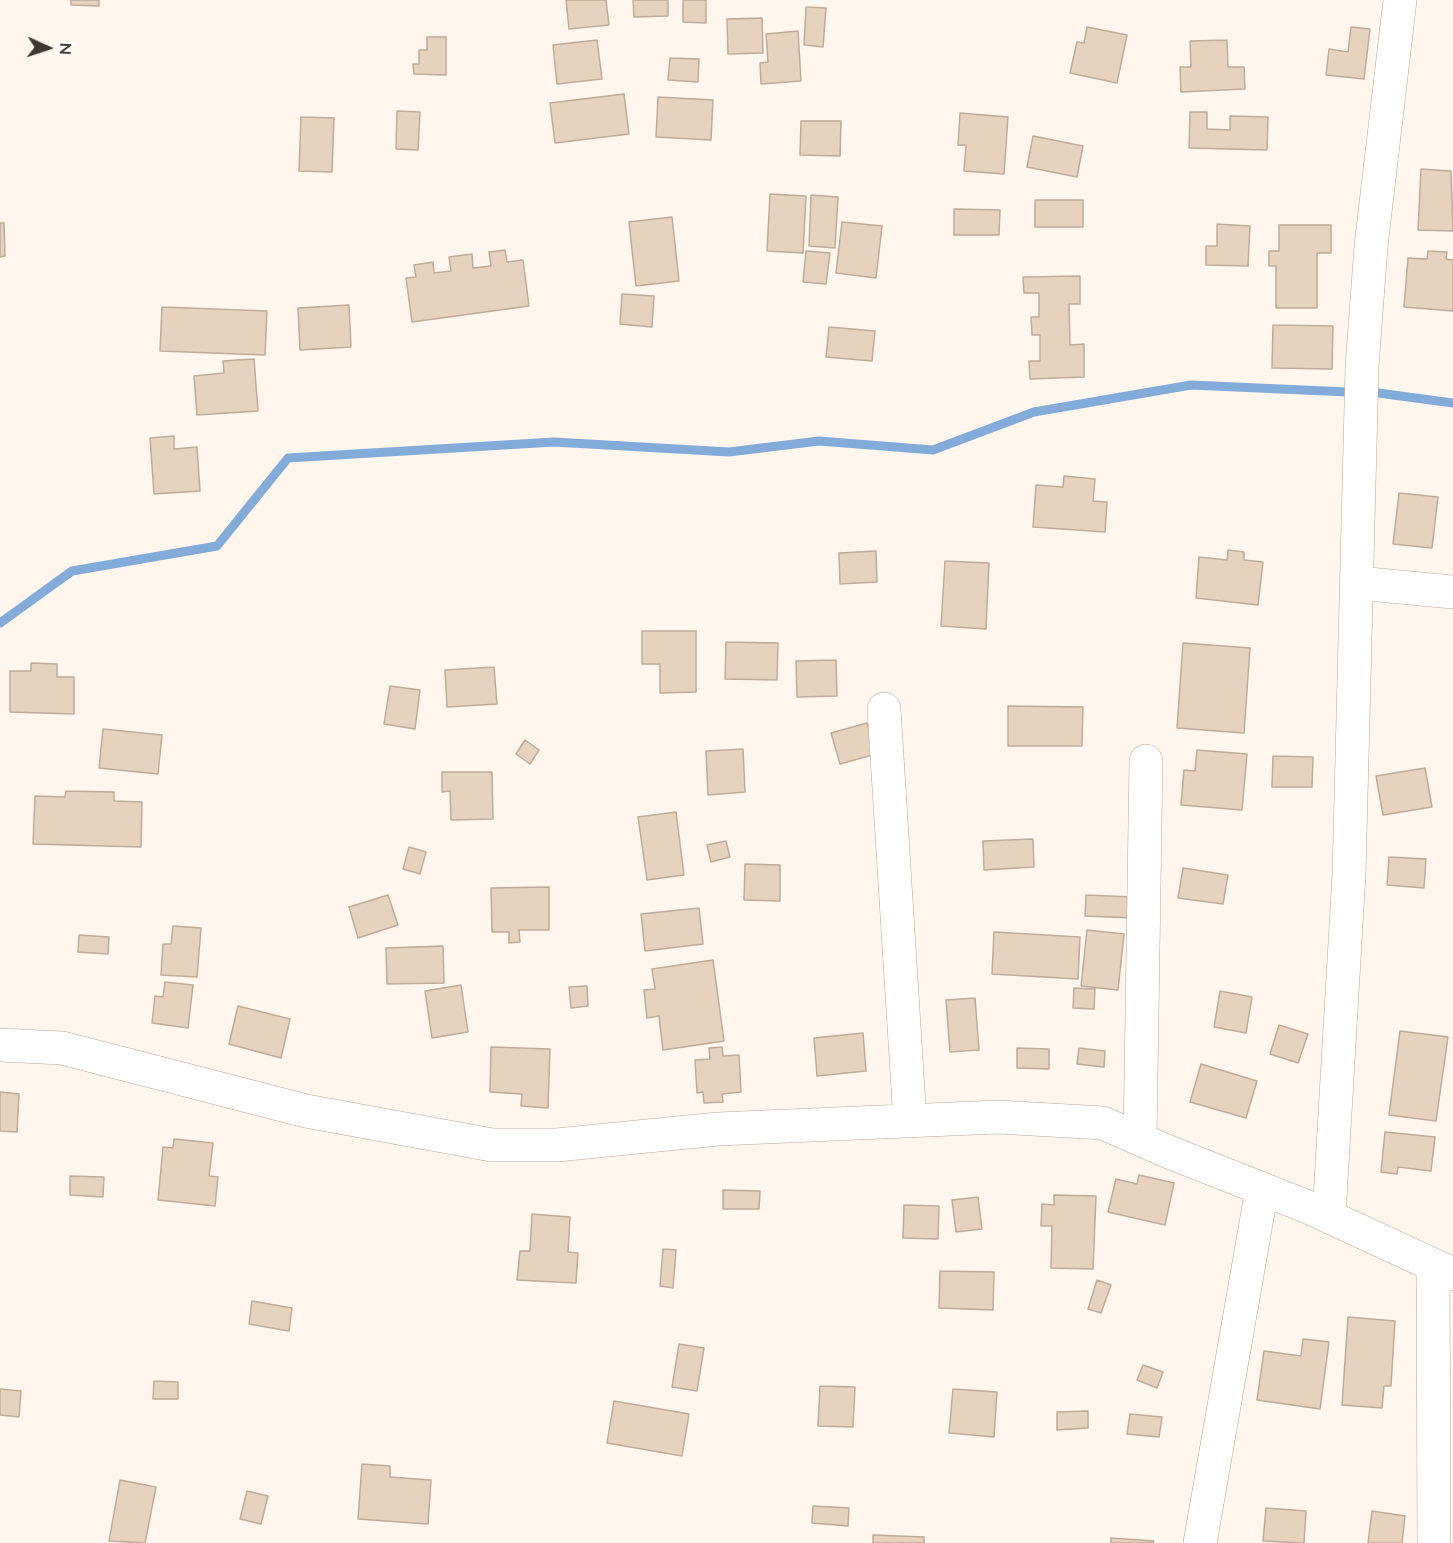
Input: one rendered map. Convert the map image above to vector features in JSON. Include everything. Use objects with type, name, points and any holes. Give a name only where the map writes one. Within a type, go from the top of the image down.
[{"type":"street","points":[[1329,1216],[1349,874],[1362,367],[1371,246],[1400,0]]},
{"type":"street","points":[[1358,583],[1453,592]]},
{"type":"street","points":[[884,709],[910,1121]]},
{"type":"street","points":[[1140,1139],[1146,760]]},
{"type":"street","points":[[0,1045],[62,1048],[306,1111],[492,1145],[557,1145],[718,1129],[998,1117],[1103,1122],[1329,1216],[1443,1270],[1434,1543]]},
{"type":"street","points":[[1200,1543],[1262,1189]]},
{"type":"building","points":[[71,0],[99,0],[99,6],[71,5]]},
{"type":"building","points":[[566,0],[606,0],[609,25],[569,29]]},
{"type":"building","points":[[633,0],[668,0],[668,16],[634,17]]},
{"type":"building","points":[[683,0],[706,0],[706,23],[683,22]]},
{"type":"building","points":[[806,7],[826,8],[823,47],[804,45]]},
{"type":"building","points":[[762,18],[763,53],[728,54],[727,19]]},
{"type":"building","points":[[1087,27],[1127,35],[1117,83],[1070,73],[1077,42],[1084,43]]},
{"type":"building","points":[[1351,27],[1370,29],[1364,79],[1326,75],[1329,49],[1348,52]]},
{"type":"building","points":[[798,31],[801,81],[761,84],[760,63],[768,62],[766,34]]},
{"type":"building","points":[[427,37],[446,37],[446,75],[414,74],[413,64],[419,64],[419,50],[427,50]]},
{"type":"building","points":[[597,40],[602,79],[557,84],[553,45]]},
{"type":"building","points":[[1227,40],[1228,67],[1244,67],[1245,89],[1181,92],[1180,67],[1191,67],[1190,41]]},
{"type":"building","points":[[670,58],[699,59],[698,82],[668,80]]},
{"type":"building","points":[[624,94],[629,134],[555,143],[550,103]]},
{"type":"building","points":[[658,97],[713,100],[711,140],[656,137]]},
{"type":"building","points":[[397,111],[420,112],[418,150],[396,149]]},
{"type":"building","points":[[1190,112],[1207,112],[1207,129],[1230,130],[1230,116],[1268,117],[1267,150],[1189,148]]},
{"type":"building","points":[[960,113],[1008,117],[1004,174],[964,171],[966,145],[958,145]]},
{"type":"building","points":[[301,117],[334,118],[332,172],[299,171]]},
{"type":"building","points":[[801,121],[841,121],[840,156],[800,155]]},
{"type":"building","points":[[1033,136],[1083,146],[1077,177],[1027,167]]},
{"type":"building","points":[[1421,169],[1451,171],[1453,231],[1418,230]]},
{"type":"building","points":[[770,194],[806,196],[803,253],[767,251]]},
{"type":"building","points":[[811,195],[838,197],[835,248],[809,246]]},
{"type":"building","points":[[1035,200],[1083,200],[1083,227],[1035,227]]},
{"type":"building","points":[[954,209],[1000,210],[999,235],[954,235]]},
{"type":"building","points":[[672,217],[679,281],[636,286],[629,222]]},
{"type":"building","points":[[842,222],[882,226],[876,278],[836,273]]},
{"type":"building","points":[[0,223],[4,223],[5,256],[0,257]]},
{"type":"building","points":[[1217,224],[1250,226],[1248,266],[1206,265],[1206,246],[1217,246]]},
{"type":"building","points":[[1279,225],[1331,225],[1331,253],[1317,253],[1317,308],[1276,308],[1276,266],[1269,266],[1269,251],[1279,251]]},
{"type":"building","points":[[505,250],[507,262],[523,260],[529,306],[412,322],[406,278],[416,277],[414,265],[433,262],[434,273],[451,271],[449,257],[472,254],[473,268],[491,266],[489,252]]},
{"type":"building","points":[[806,251],[830,253],[826,284],[803,282]]},
{"type":"building","points":[[1428,251],[1447,252],[1446,259],[1453,260],[1453,311],[1404,307],[1408,258],[1427,259]]},
{"type":"building","points":[[1080,276],[1080,304],[1069,304],[1070,345],[1084,344],[1084,377],[1030,379],[1029,361],[1040,361],[1040,335],[1032,335],[1031,317],[1039,317],[1039,293],[1024,293],[1023,277]]},
{"type":"building","points":[[622,294],[654,296],[652,327],[620,324]]},
{"type":"building","points":[[349,305],[351,347],[300,350],[298,308]]},
{"type":"building","points":[[162,307],[267,311],[265,355],[160,351]]},
{"type":"building","points":[[1273,325],[1333,326],[1332,369],[1272,368]]},
{"type":"building","points":[[829,327],[875,331],[872,361],[826,357]]},
{"type":"building","points":[[254,359],[258,411],[197,415],[194,376],[224,373],[223,361]]},
{"type":"building","points":[[174,436],[174,449],[197,447],[200,491],[154,494],[150,438]]},
{"type":"building","points":[[1064,476],[1095,479],[1093,501],[1107,502],[1105,532],[1033,527],[1036,485],[1063,487]]},
{"type":"building","points":[[1399,493],[1438,497],[1432,548],[1393,544]]},
{"type":"building","points":[[1228,550],[1244,552],[1244,560],[1263,562],[1258,605],[1196,598],[1199,557],[1227,560]]},
{"type":"building","points":[[876,551],[877,582],[840,584],[839,553]]},
{"type":"building","points":[[945,561],[989,563],[986,629],[941,626]]},
{"type":"building","points":[[642,631],[696,631],[696,692],[660,693],[660,664],[642,664]]},
{"type":"building","points":[[726,642],[778,643],[777,680],[725,679]]},
{"type":"building","points":[[1183,643],[1250,648],[1244,733],[1177,728]]},
{"type":"building","points":[[836,660],[837,696],[797,697],[796,661]]},
{"type":"building","points":[[31,663],[57,664],[57,677],[74,677],[74,714],[10,712],[10,671],[31,671]]},
{"type":"building","points":[[494,667],[497,704],[447,707],[445,670]]},
{"type":"building","points":[[390,686],[420,690],[415,729],[384,724]]},
{"type":"building","points":[[1008,706],[1083,707],[1082,746],[1008,746]]},
{"type":"building","points":[[867,723],[876,754],[840,764],[831,733]]},
{"type":"building","points":[[103,729],[162,735],[158,774],[99,768]]},
{"type":"building","points":[[525,740],[539,750],[530,764],[516,754]]},
{"type":"building","points":[[743,749],[745,792],[708,795],[706,751]]},
{"type":"building","points":[[1197,750],[1247,754],[1242,810],[1181,805],[1184,770],[1195,771]]},
{"type":"building","points":[[1273,756],[1313,757],[1312,787],[1272,787]]},
{"type":"building","points":[[1425,768],[1432,807],[1383,815],[1376,776]]},
{"type":"building","points":[[442,772],[492,772],[493,819],[451,820],[450,791],[442,792]]},
{"type":"building","points":[[66,791],[114,792],[114,801],[142,802],[141,847],[33,844],[35,796],[65,797]]},
{"type":"building","points":[[676,812],[684,875],[647,880],[638,817]]},
{"type":"building","points":[[1033,839],[1034,867],[984,870],[983,841]]},
{"type":"building","points":[[726,841],[730,857],[711,862],[707,845]]},
{"type":"building","points":[[409,847],[426,852],[420,874],[403,869]]},
{"type":"building","points":[[1389,857],[1426,859],[1424,888],[1387,885]]},
{"type":"building","points":[[745,864],[780,865],[780,901],[744,900]]},
{"type":"building","points":[[1183,868],[1228,875],[1223,904],[1178,898]]},
{"type":"building","points":[[549,887],[549,930],[519,930],[520,942],[509,943],[509,932],[492,932],[491,888]]},
{"type":"building","points":[[388,895],[398,925],[358,938],[349,907]]},
{"type":"building","points":[[1086,895],[1134,897],[1133,918],[1085,916]]},
{"type":"building","points":[[699,908],[703,944],[645,951],[641,914]]},
{"type":"building","points":[[173,926],[201,928],[197,977],[161,975],[163,944],[171,944]]},
{"type":"building","points":[[1087,930],[1124,934],[1118,990],[1081,986]]},
{"type":"building","points":[[994,932],[1080,937],[1078,979],[992,974]]},
{"type":"building","points":[[79,935],[109,937],[108,954],[78,952]]},
{"type":"building","points":[[443,946],[444,983],[387,984],[386,948]]},
{"type":"building","points":[[713,960],[724,1041],[663,1050],[659,1016],[647,1018],[644,990],[655,989],[652,969]]},
{"type":"building","points":[[165,982],[193,985],[188,1028],[152,1023],[155,996],[163,997]]},
{"type":"building","points":[[461,985],[468,1032],[432,1038],[425,991]]},
{"type":"building","points":[[587,986],[588,1006],[571,1008],[569,987]]},
{"type":"building","points":[[1074,988],[1095,989],[1094,1009],[1073,1008]]},
{"type":"building","points":[[1220,991],[1252,997],[1246,1033],[1214,1027]]},
{"type":"building","points":[[975,998],[979,1050],[950,1052],[946,1000]]},
{"type":"building","points":[[238,1006],[290,1019],[281,1058],[229,1044]]},
{"type":"building","points":[[1279,1025],[1308,1034],[1298,1063],[1270,1054]]},
{"type":"building","points":[[1400,1031],[1448,1037],[1436,1121],[1389,1115]]},
{"type":"building","points":[[863,1033],[866,1071],[817,1076],[814,1038]]},
{"type":"building","points":[[491,1047],[550,1049],[548,1108],[521,1106],[522,1094],[490,1092]]},
{"type":"building","points":[[722,1047],[723,1056],[739,1055],[741,1092],[722,1094],[723,1102],[704,1103],[703,1092],[697,1093],[695,1060],[710,1059],[709,1048]]},
{"type":"building","points":[[1017,1048],[1049,1049],[1049,1069],[1017,1068]]},
{"type":"building","points":[[1079,1048],[1105,1051],[1104,1067],[1077,1064]]},
{"type":"building","points":[[1201,1064],[1257,1081],[1246,1118],[1190,1102]]},
{"type":"building","points":[[0,1092],[19,1094],[17,1132],[0,1131]]},
{"type":"building","points":[[1385,1132],[1435,1137],[1431,1171],[1398,1167],[1397,1174],[1381,1172]]},
{"type":"building","points":[[174,1139],[213,1143],[209,1176],[218,1177],[215,1206],[158,1200],[163,1147],[173,1148]]},
{"type":"building","points":[[1139,1175],[1174,1183],[1165,1225],[1108,1212],[1116,1179],[1137,1184]]},
{"type":"building","points":[[70,1176],[104,1177],[103,1197],[70,1195]]},
{"type":"building","points":[[723,1190],[760,1191],[759,1209],[723,1209]]},
{"type":"building","points":[[1054,1195],[1096,1196],[1093,1269],[1051,1268],[1052,1226],[1041,1226],[1042,1204],[1054,1205]]},
{"type":"building","points":[[978,1197],[982,1229],[956,1232],[952,1200]]},
{"type":"building","points":[[904,1205],[939,1206],[938,1239],[903,1238]]},
{"type":"building","points":[[532,1214],[570,1217],[568,1252],[578,1253],[576,1283],[517,1280],[520,1251],[530,1251]]},
{"type":"building","points":[[663,1249],[676,1250],[673,1288],[660,1286]]},
{"type":"building","points":[[940,1271],[994,1272],[993,1310],[939,1308]]},
{"type":"building","points":[[1097,1280],[1111,1285],[1101,1313],[1088,1309]]},
{"type":"building","points":[[252,1301],[292,1308],[289,1331],[249,1324]]},
{"type":"building","points":[[1348,1317],[1395,1321],[1391,1386],[1384,1386],[1382,1408],[1342,1405]]},
{"type":"building","points":[[1303,1339],[1329,1342],[1320,1409],[1257,1400],[1264,1351],[1301,1356]]},
{"type":"building","points":[[679,1344],[704,1348],[697,1391],[672,1387]]},
{"type":"building","points":[[1143,1365],[1163,1372],[1157,1388],[1137,1380]]},
{"type":"building","points":[[154,1381],[178,1382],[178,1399],[153,1399]]},
{"type":"building","points":[[820,1386],[855,1387],[853,1427],[818,1426]]},
{"type":"building","points":[[0,1389],[21,1391],[19,1417],[0,1415]]},
{"type":"building","points":[[953,1389],[997,1392],[994,1437],[949,1433]]},
{"type":"building","points":[[614,1401],[689,1414],[682,1456],[607,1443]]},
{"type":"building","points":[[1088,1411],[1088,1428],[1057,1430],[1057,1412]]},
{"type":"building","points":[[1130,1414],[1162,1417],[1159,1437],[1127,1434]]},
{"type":"building","points":[[362,1464],[390,1466],[390,1477],[431,1480],[428,1524],[358,1519]]},
{"type":"building","points":[[120,1480],[156,1487],[145,1543],[109,1541]]},
{"type":"building","points":[[247,1491],[268,1496],[261,1524],[240,1519]]},
{"type":"building","points":[[813,1506],[849,1508],[848,1526],[812,1523]]},
{"type":"building","points":[[1266,1508],[1306,1511],[1304,1543],[1263,1541]]},
{"type":"building","points":[[1372,1511],[1405,1516],[1402,1543],[1368,1543]]},
{"type":"building","points":[[873,1535],[924,1537],[924,1543],[873,1543]]},
{"type":"building","points":[[1111,1538],[1154,1541],[1153,1543],[1111,1543]]},
{"type":"waterway","points":[[0,623],[72,571],[217,546],[288,458],[554,442],[729,452],[819,441],[933,450],[1034,412],[1191,385],[1348,392]]},
{"type":"waterway","points":[[1371,392],[1453,403]]}]
